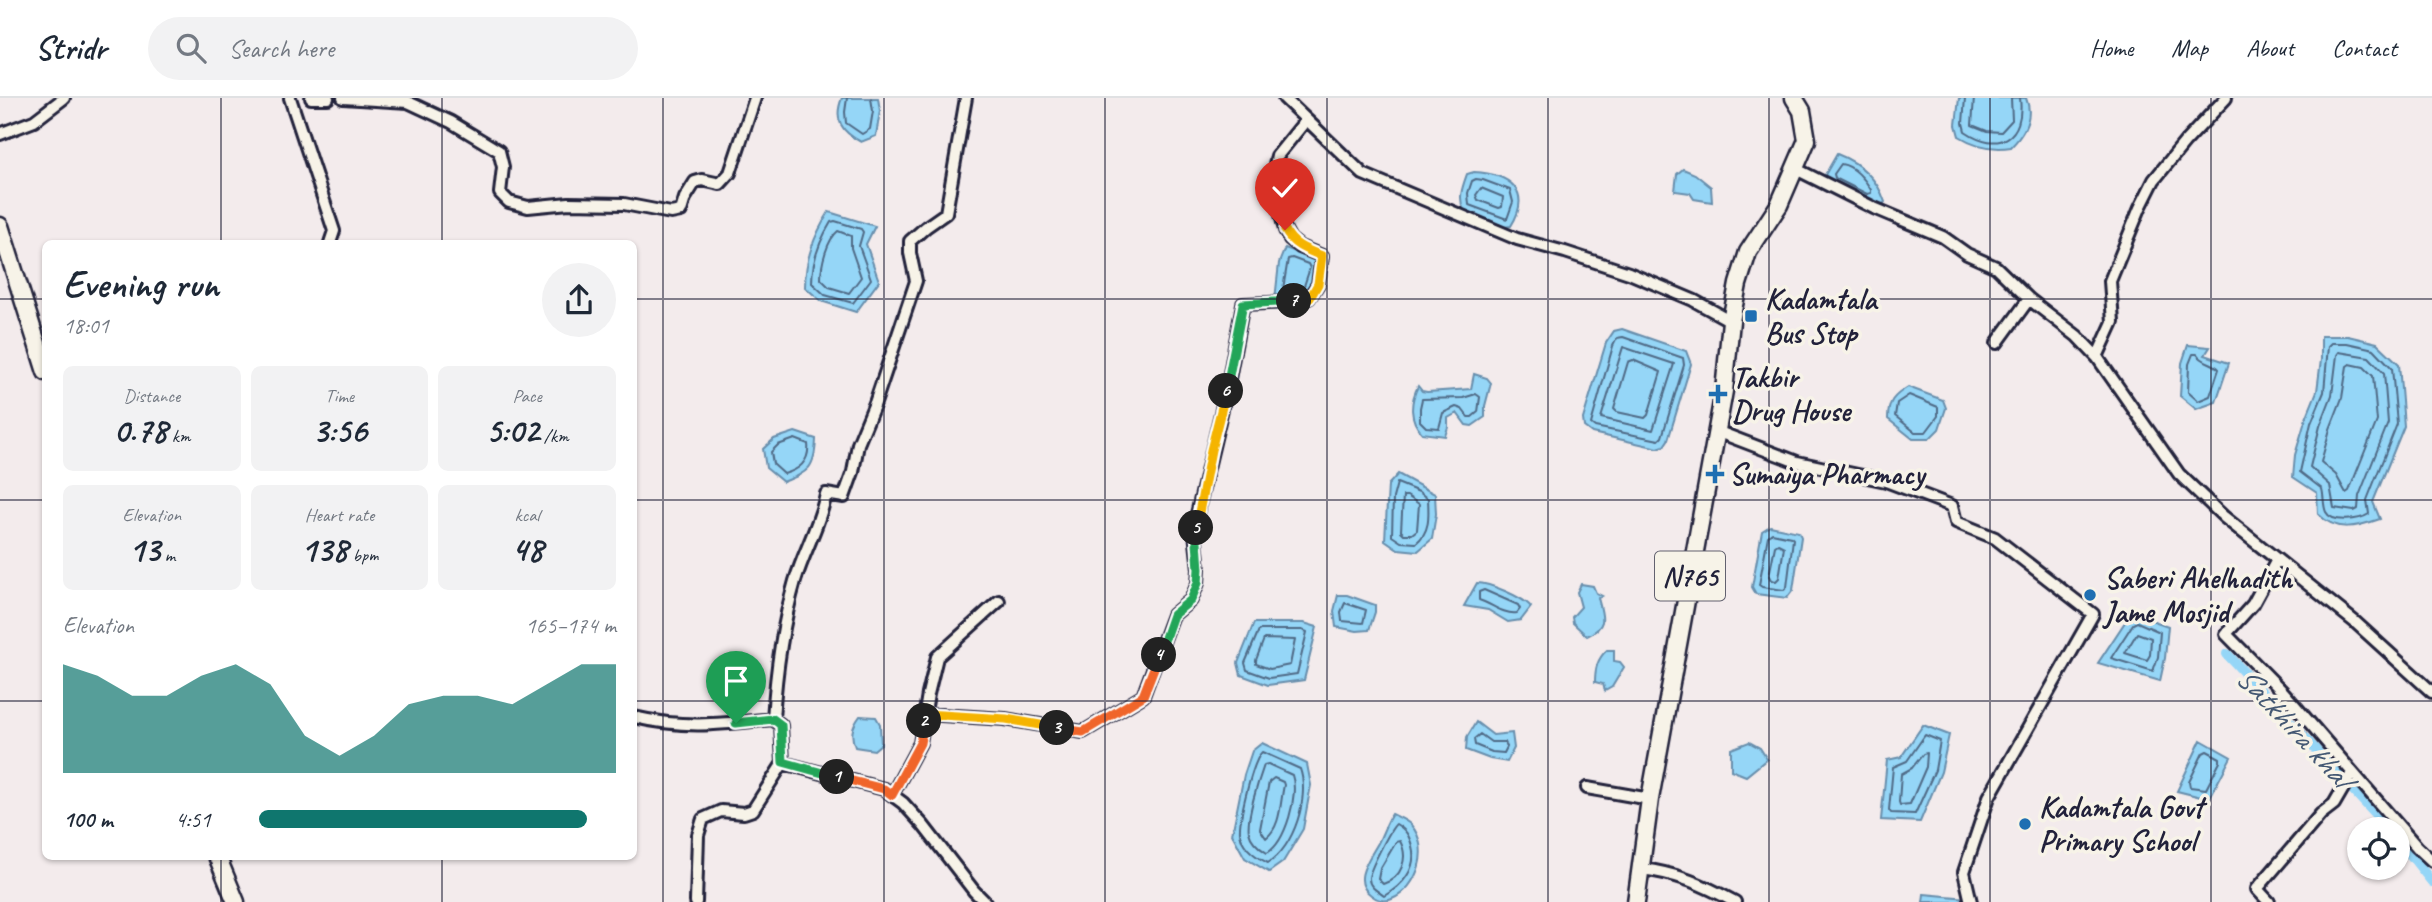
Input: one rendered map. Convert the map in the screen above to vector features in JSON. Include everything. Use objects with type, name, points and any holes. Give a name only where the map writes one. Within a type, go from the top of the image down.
[{"type":"highway","name":"N765","points":[[1636,902],[1650,799],[1724,391],[1731,321],[1738,284],[1748,252],[1779,205],[1807,140],[1802,111],[1794,98]]},
{"type":"highway","points":[[0,226],[42,359]]},
{"type":"highway","points":[[219,860],[236,902]]},
{"type":"street","points":[[0,134],[34,121],[64,98]]},
{"type":"street","points":[[290,98],[330,218],[334,232],[331,240]]},
{"type":"street","points":[[311,98],[328,98]]},
{"type":"street","points":[[343,98],[408,102],[451,122],[499,151],[503,167],[500,193],[509,202],[528,207],[569,203],[624,204],[671,213],[681,211],[695,181],[720,184],[730,173],[755,98]]},
{"type":"street","points":[[773,719],[777,662],[795,581],[826,494],[844,497],[849,483],[858,444],[876,403],[916,281],[910,253],[911,241],[926,226],[946,213],[967,98]]},
{"type":"street","points":[[1284,98],[1363,174],[1517,239],[1629,273],[1693,300],[1731,321]]},
{"type":"street","points":[[2097,357],[2113,323],[2110,281],[2140,208],[2154,180],[2225,98]]},
{"type":"street","points":[[925,714],[1006,719],[1083,732],[1143,696],[1173,615],[1191,600],[1198,583],[1195,533],[1197,514],[1228,384],[1243,304],[1292,302],[1310,298],[1318,284],[1322,256],[1300,247],[1290,239],[1285,230],[1272,180],[1277,156],[1306,120]]},
{"type":"street","points":[[1796,169],[1874,208],[1942,237],[1967,254],[1996,267],[2029,299],[2077,336],[2097,357],[2179,474],[2224,517],[2355,622],[2432,692]]},
{"type":"street","points":[[1997,343],[2029,299]]},
{"type":"street","points":[[1716,431],[1797,461],[1886,481],[1952,506],[1956,522],[1994,538],[2094,614],[1989,797],[1964,872],[1971,902]]},
{"type":"street","points":[[2277,560],[2253,604],[2226,634],[2284,694],[2417,848],[2432,861]]},
{"type":"street","points":[[892,795],[920,743],[937,657],[999,601]]},
{"type":"street","points":[[637,718],[675,725],[703,726],[773,719],[781,725],[783,762],[752,810],[744,813],[721,811],[703,819],[698,835],[696,902]]},
{"type":"street","points":[[783,762],[884,789],[923,825],[985,902]]},
{"type":"street","points":[[2269,902],[2257,889],[2321,814],[2334,804],[2352,773]]},
{"type":"street","points":[[1587,788],[1650,799]]},
{"type":"street","points":[[1641,869],[1703,884],[1735,902]]},
{"type":"water","points":[[842,98],[878,98],[880,111],[876,136],[861,142],[844,129],[838,113]]},
{"type":"water","points":[[1959,98],[2026,98],[2029,112],[2020,137],[2011,147],[2004,148],[1984,146],[1959,136],[1956,125]]},
{"type":"water","points":[[1837,154],[1860,167],[1872,179],[1885,202],[1881,206],[1822,180]]},
{"type":"water","points":[[1683,169],[1695,174],[1711,187],[1712,202],[1694,199],[1690,193],[1675,191],[1677,174]]},
{"type":"water","points":[[1474,172],[1498,176],[1514,186],[1519,203],[1511,226],[1504,227],[1464,211],[1461,202],[1462,188],[1467,174]]},
{"type":"water","points":[[829,212],[875,226],[866,244],[879,281],[856,312],[821,301],[805,287],[811,248]]},
{"type":"water","points":[[1285,248],[1316,259],[1318,265],[1310,291],[1295,300],[1275,300],[1279,263]]},
{"type":"water","points":[[1622,329],[1686,351],[1691,364],[1668,440],[1664,446],[1658,448],[1592,433],[1584,427],[1583,419],[1606,343],[1614,331]]},
{"type":"water","points":[[2321,336],[2348,336],[2377,343],[2399,364],[2404,426],[2373,502],[2380,519],[2355,526],[2340,526],[2325,520],[2318,514],[2317,493],[2293,477],[2295,455],[2317,391]]},
{"type":"water","points":[[2188,345],[2210,347],[2205,355],[2229,363],[2216,402],[2196,409],[2180,396],[2182,363]]},
{"type":"water","points":[[1474,374],[1487,378],[1491,383],[1485,417],[1472,426],[1466,425],[1457,413],[1448,418],[1445,436],[1422,433],[1412,411],[1418,386],[1427,392],[1471,389]]},
{"type":"water","points":[[1908,387],[1943,400],[1946,408],[1939,429],[1929,439],[1913,439],[1888,419],[1892,400]]},
{"type":"water","points":[[795,432],[816,439],[814,457],[805,472],[783,482],[766,468],[763,449],[774,439]]},
{"type":"water","points":[[1398,474],[1435,494],[1436,514],[1432,539],[1418,551],[1398,549],[1385,540],[1388,485]]},
{"type":"water","points":[[1770,526],[1799,532],[1801,537],[1793,590],[1787,598],[1756,594],[1752,587],[1762,531]]},
{"type":"water","points":[[1477,583],[1506,591],[1531,607],[1521,620],[1508,622],[1488,610],[1464,606]]},
{"type":"water","points":[[1581,584],[1593,586],[1596,593],[1602,596],[1598,598],[1601,625],[1587,636],[1573,623],[1572,617],[1581,607],[1577,592]]},
{"type":"water","points":[[1338,595],[1347,595],[1375,605],[1369,630],[1336,627],[1334,611]]},
{"type":"water","points":[[2131,613],[2168,626],[2160,681],[2098,663]]},
{"type":"water","points":[[1254,623],[1304,623],[1317,627],[1304,680],[1268,685],[1241,675],[1238,663]]},
{"type":"water","points":[[1607,650],[1614,650],[1614,661],[1620,662],[1624,667],[1612,687],[1605,691],[1603,684],[1595,682],[1595,677],[1599,661]]},
{"type":"water","points":[[860,716],[876,717],[880,724],[881,744],[874,750],[855,747],[853,731]]},
{"type":"water","points":[[1476,722],[1493,735],[1512,733],[1514,748],[1507,762],[1466,750],[1467,737]]},
{"type":"water","points":[[1923,725],[1949,735],[1941,772],[1920,822],[1881,820],[1887,760],[1901,757]]},
{"type":"water","points":[[2201,740],[2231,757],[2209,799],[2177,791]]},
{"type":"water","points":[[1749,742],[1760,748],[1767,759],[1746,776],[1731,770],[1731,749]]},
{"type":"water","points":[[1262,743],[1307,764],[1311,785],[1303,829],[1283,862],[1269,872],[1245,858],[1232,834],[1244,775],[1252,751]]},
{"type":"water","points":[[1392,814],[1411,825],[1417,834],[1421,856],[1415,877],[1409,886],[1401,894],[1384,900],[1373,897],[1365,889],[1362,877]]},
{"type":"water","points":[[1924,894],[1967,898],[1967,902],[1923,902]]},
{"type":"waterway","name":"Satkhira khal","points":[[2227,654],[2378,817]]},
{"type":"waterway","name":"Satkhira khal","points":[[2410,854],[2432,882]]},
{"type":"place","name":"Kadamtala Bus Stop","points":[[1751,316]]},
{"type":"place","name":"Takbir Drug House","points":[[1718,394]]},
{"type":"place","name":"Sumaiya Pharmacy","points":[[1715,474]]},
{"type":"place","name":"Saberi Ahelhadith Jame Mosjid","points":[[2090,595]]},
{"type":"place","name":"Kadamtala Govt Primary School","points":[[2025,824]]},
{"type":"route","points":[[736,723],[773,719],[781,725],[783,762],[884,789],[892,795],[920,743],[925,714],[1006,719],[1083,732],[1143,696],[1173,615],[1191,600],[1198,583],[1195,533],[1197,514],[1228,384],[1243,304],[1292,302],[1310,298],[1318,284],[1322,256],[1300,247],[1290,239],[1285,230]]}]
